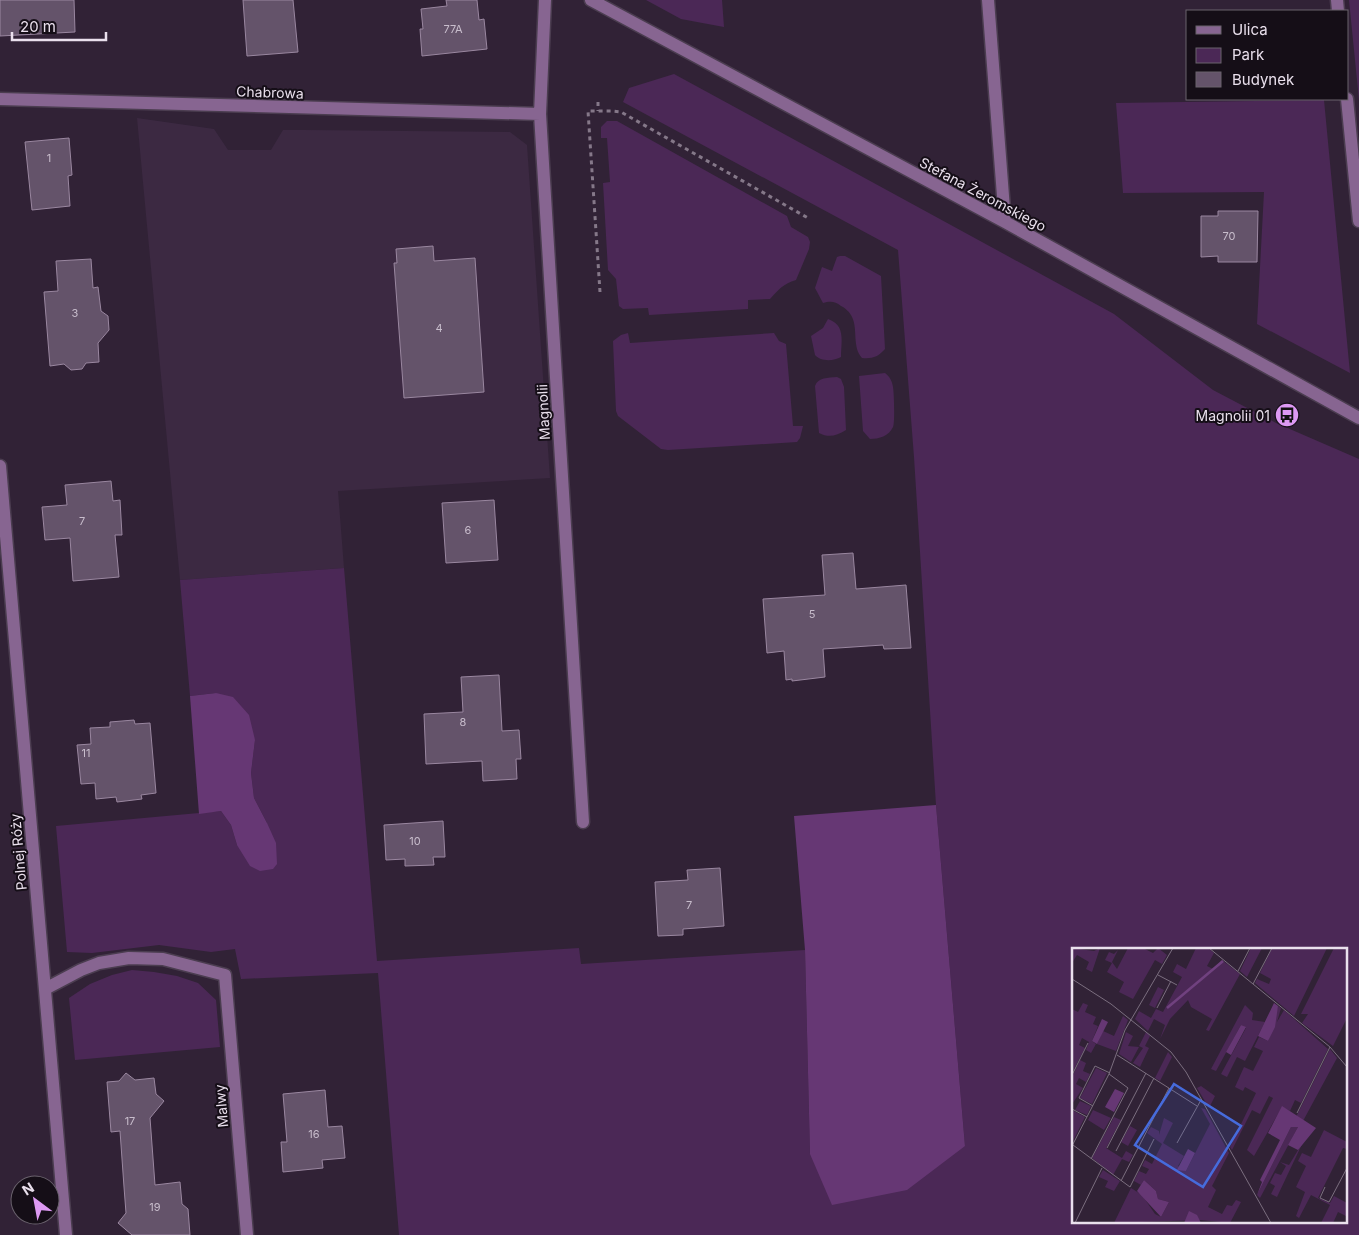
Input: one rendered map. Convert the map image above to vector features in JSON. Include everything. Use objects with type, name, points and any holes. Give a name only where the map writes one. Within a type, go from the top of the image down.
[{"type":"street","name":"Magnolii","points":[[545,0],[540,114],[583,822]]},
{"type":"street","name":"Stefana Żeromskiego","points":[[591,0],[1005,222],[1359,418]]},
{"type":"street","points":[[988,0],[1005,222]]},
{"type":"street","name":"Chabrowa","points":[[0,99],[540,114]]},
{"type":"street","points":[[1347,100],[1359,221]]},
{"type":"street","name":"Polnej Róży","points":[[0,466],[66,1235]]},
{"type":"street","name":"Malwy","points":[[45,989],[81,970],[99,963],[129,958],[163,959],[225,975],[247,1235]]},
{"type":"path","points":[[598,102],[598,111]]},
{"type":"path","points":[[600,292],[588,111],[621,112],[808,218]]},
{"type":"shaded area","points":[[137,118],[214,129],[228,150],[271,150],[283,130],[510,132],[527,145],[550,478],[338,491],[344,568],[180,580]]},
{"type":"shaded area","points":[[216,693],[233,697],[249,715],[255,740],[251,773],[254,798],[276,843],[277,864],[273,869],[260,871],[250,866],[237,845],[231,825],[221,811],[199,814],[190,696]]},
{"type":"shaded area","points":[[936,805],[965,1146],[907,1190],[832,1205],[810,1154],[805,950],[794,816]]},
{"type":"green space","points":[[646,0],[722,0],[724,27],[681,19]]},
{"type":"green space","points":[[1349,0],[1359,0],[1359,100]]},
{"type":"green space","points":[[674,74],[1114,314],[1213,390],[1276,423],[1359,459],[1359,1235],[399,1235],[378,973],[241,979],[235,949],[211,952],[159,945],[92,953],[67,952],[56,826],[221,811],[231,825],[237,845],[267,823],[254,798],[251,773],[255,740],[216,693],[190,696],[180,580],[344,568],[377,961],[579,948],[581,964],[805,950],[810,1154],[965,1146],[936,805],[914,457],[898,250],[623,102],[629,88]]},
{"type":"green space","points":[[1324,100],[1350,373],[1257,324],[1264,192],[1123,193],[1116,103]]},
{"type":"green space","points":[[607,121],[617,121],[787,216],[791,227],[808,237],[810,242],[796,280],[782,287],[770,299],[748,300],[748,309],[649,315],[648,308],[623,309],[619,306],[616,279],[608,270],[603,183],[610,182],[607,138],[601,138],[601,127]]},
{"type":"green space","points":[[845,256],[881,276],[885,349],[875,357],[862,358],[857,349],[855,327],[850,313],[837,303],[823,303],[815,288],[822,267],[832,271],[837,257]]},
{"type":"green space","points":[[828,319],[838,325],[842,340],[841,357],[828,360],[821,359],[815,355],[811,336],[823,328]]},
{"type":"green space","points":[[628,333],[630,343],[774,333],[779,341],[786,344],[793,426],[803,426],[800,438],[797,442],[661,449],[618,416],[616,411],[613,341],[621,335]]},
{"type":"green space","points":[[885,373],[893,387],[894,424],[886,435],[870,439],[863,431],[859,376]]},
{"type":"green space","points":[[837,377],[841,379],[844,387],[846,430],[829,436],[819,433],[815,386],[821,379]]},
{"type":"green space","points":[[132,970],[177,976],[198,983],[216,1000],[220,1047],[75,1060],[69,998],[90,984],[112,975]]},
{"type":"building","points":[[0,0],[74,0],[75,32],[0,36]]},
{"type":"building","points":[[243,0],[293,0],[298,52],[247,56]]},
{"type":"building","points":[[446,0],[477,0],[479,20],[484,19],[487,49],[422,56],[420,29],[423,29],[421,9],[447,6]]},
{"type":"building","points":[[69,138],[72,175],[68,176],[70,206],[32,210],[25,142]]},
{"type":"building","points":[[1218,211],[1258,211],[1257,262],[1218,262],[1218,256],[1201,257],[1201,216],[1218,216]]},
{"type":"building","points":[[433,246],[434,261],[475,258],[484,392],[404,398],[394,263],[397,263],[396,249]]},
{"type":"building","points":[[91,259],[93,288],[98,287],[101,311],[108,316],[109,330],[98,343],[99,362],[86,363],[82,369],[71,370],[64,364],[50,366],[44,292],[58,291],[56,261]]},
{"type":"building","points":[[111,481],[113,501],[120,500],[122,535],[115,535],[119,577],[73,581],[70,538],[45,540],[42,507],[67,505],[65,485]]},
{"type":"building","points":[[494,500],[498,560],[446,563],[442,503]]},
{"type":"building","points":[[853,553],[856,589],[906,585],[911,648],[884,649],[883,645],[823,649],[825,677],[786,680],[784,651],[767,653],[763,599],[825,595],[822,555]]},
{"type":"building","points":[[499,675],[502,731],[519,730],[521,759],[516,759],[517,779],[483,781],[482,761],[426,764],[424,714],[463,712],[461,677]]},
{"type":"building","points":[[134,720],[135,724],[150,723],[156,793],[141,795],[142,799],[117,802],[116,797],[96,799],[95,783],[81,784],[77,745],[91,744],[90,728],[110,727],[110,722]]},
{"type":"building","points":[[443,821],[445,857],[433,857],[434,865],[405,866],[405,859],[386,860],[384,825]]},
{"type":"building","points":[[720,868],[724,926],[683,929],[683,935],[658,936],[655,882],[688,880],[687,870]]},
{"type":"building","points":[[126,1073],[135,1080],[154,1078],[156,1094],[164,1101],[150,1118],[155,1185],[180,1182],[182,1204],[188,1209],[190,1235],[132,1235],[118,1223],[126,1213],[120,1131],[111,1132],[107,1082],[119,1081]]},
{"type":"building","points":[[325,1090],[328,1127],[342,1126],[345,1158],[322,1160],[323,1168],[283,1172],[281,1142],[287,1142],[283,1094]]},
{"type":"place","name":"Magnolii 01","points":[[1287,415]]}]
